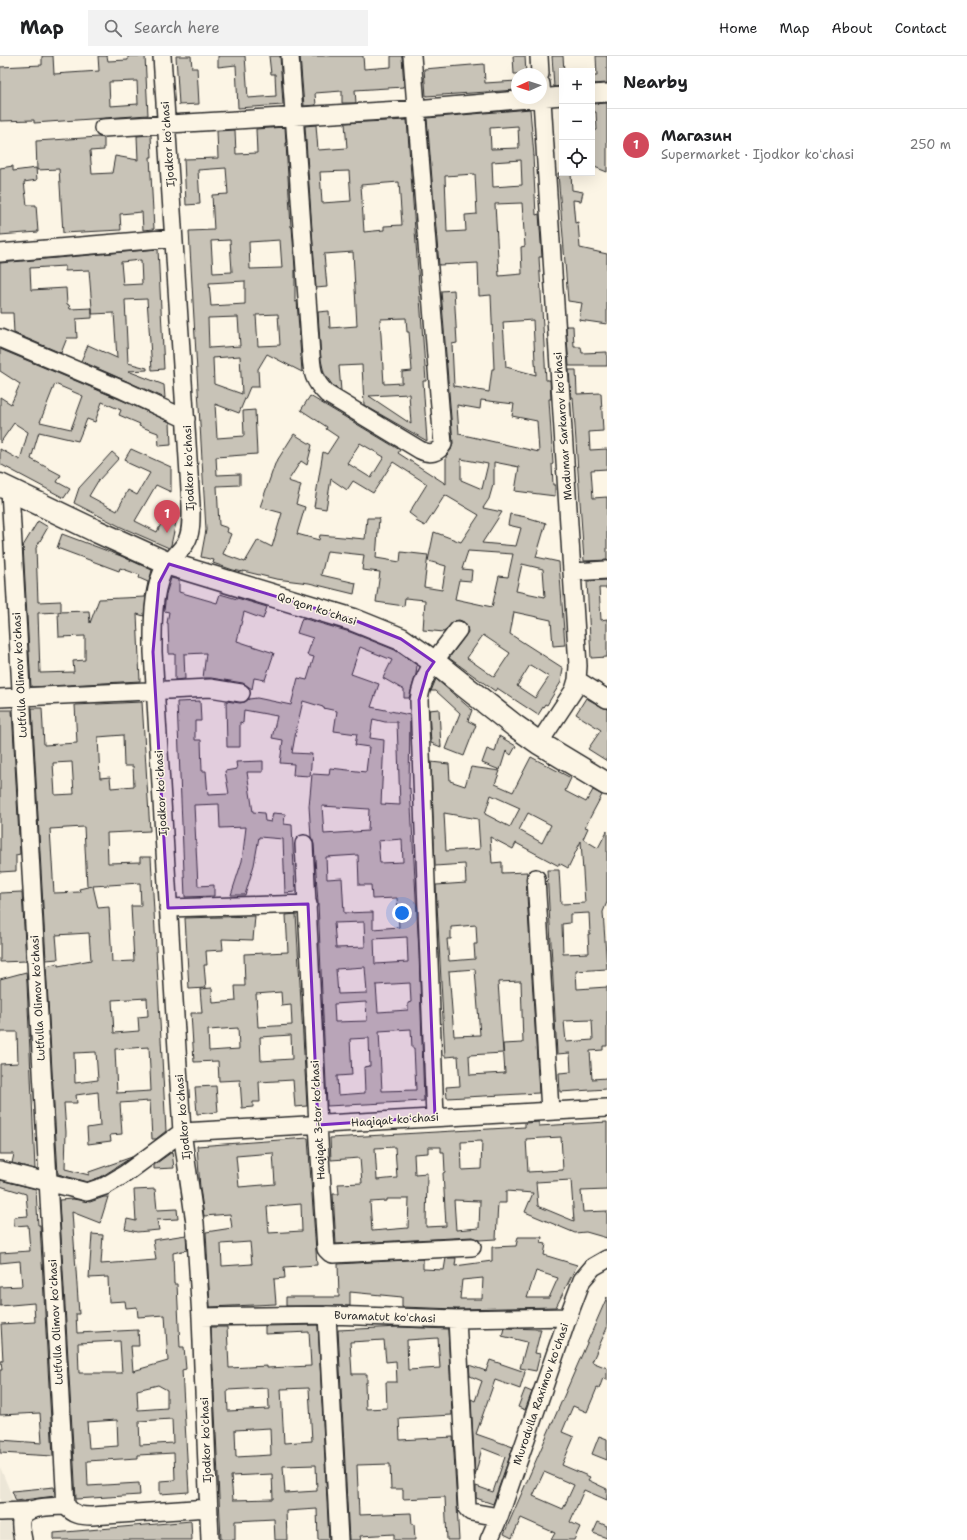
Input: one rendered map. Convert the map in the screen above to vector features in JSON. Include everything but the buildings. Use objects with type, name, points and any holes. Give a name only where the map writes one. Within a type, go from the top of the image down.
[{"type":"main road","name":"Qoʻqon koʻchasi","points":[[5,488],[96,532],[169,564],[354,620],[401,639],[434,662],[539,743],[607,784]]},
{"type":"street","name":"Ijodkor koʻchasi","points":[[162,56],[191,505],[190,526],[186,543],[163,572],[159,583],[153,619],[153,652],[182,1132],[195,1223],[201,1317],[210,1540]]},
{"type":"street","points":[[290,56],[311,355],[315,378],[327,394],[420,450],[432,453],[438,451],[443,444],[412,56]]},
{"type":"street","points":[[539,56],[540,68]]},
{"type":"street","points":[[547,92],[559,95]]},
{"type":"street","points":[[595,94],[607,93]]},
{"type":"street","points":[[103,128],[416,108],[511,95]]},
{"type":"street","name":"Madumar Sarkarov koʻchasi","points":[[539,743],[574,690],[577,680],[578,666],[542,104]]},
{"type":"street","points":[[0,252],[173,238]]},
{"type":"street","points":[[0,338],[123,390],[186,419]]},
{"type":"street","name":"Lutfulla Olimov koʻchasi","points":[[5,488],[21,697],[66,1506]]},
{"type":"street","points":[[573,572],[607,570]]},
{"type":"street","points":[[435,1117],[419,700],[421,688],[427,672],[458,630]]},
{"type":"street","points":[[577,680],[607,699]]},
{"type":"street","points":[[0,698],[210,688],[241,693]]},
{"type":"street","name":"Haqiqat 3-tor koʼchasi","points":[[304,844],[325,1246],[328,1251],[333,1254],[472,1247]]},
{"type":"street","points":[[536,878],[550,1111]]},
{"type":"street","points":[[168,908],[308,904]]},
{"type":"street","name":"Haqiqat koʻchasi","points":[[182,1132],[607,1108]]},
{"type":"street","points":[[0,1170],[87,1192],[96,1190],[125,1174],[182,1132]]},
{"type":"street","name":"Murodulla Raximov koʻchasi","points":[[489,1540],[500,1517],[582,1280],[593,1267],[607,1259]]},
{"type":"street","points":[[327,1315],[339,1540]]},
{"type":"street","name":"Buramatut koʻchasi","points":[[201,1317],[327,1315],[457,1319],[568,1317]]},
{"type":"street","points":[[457,1319],[467,1508],[471,1512],[500,1517]]},
{"type":"street","points":[[0,1512],[26,1512],[33,1509],[66,1506],[71,1512],[81,1516],[86,1516],[208,1508]]},
{"type":"street","points":[[23,1540],[21,1522],[22,1516],[26,1512]]},
{"type":"highlighted area","points":[[169,564],[354,620],[401,639],[434,662],[427,672],[419,700],[435,1117],[318,1125],[308,904],[168,908],[153,652],[159,583]]},
{"type":"shaded area","points":[[0,1467],[14,1501],[19,1540],[0,1540]]},
{"type":"place","name":"Магазин","points":[[167,533]]}]
